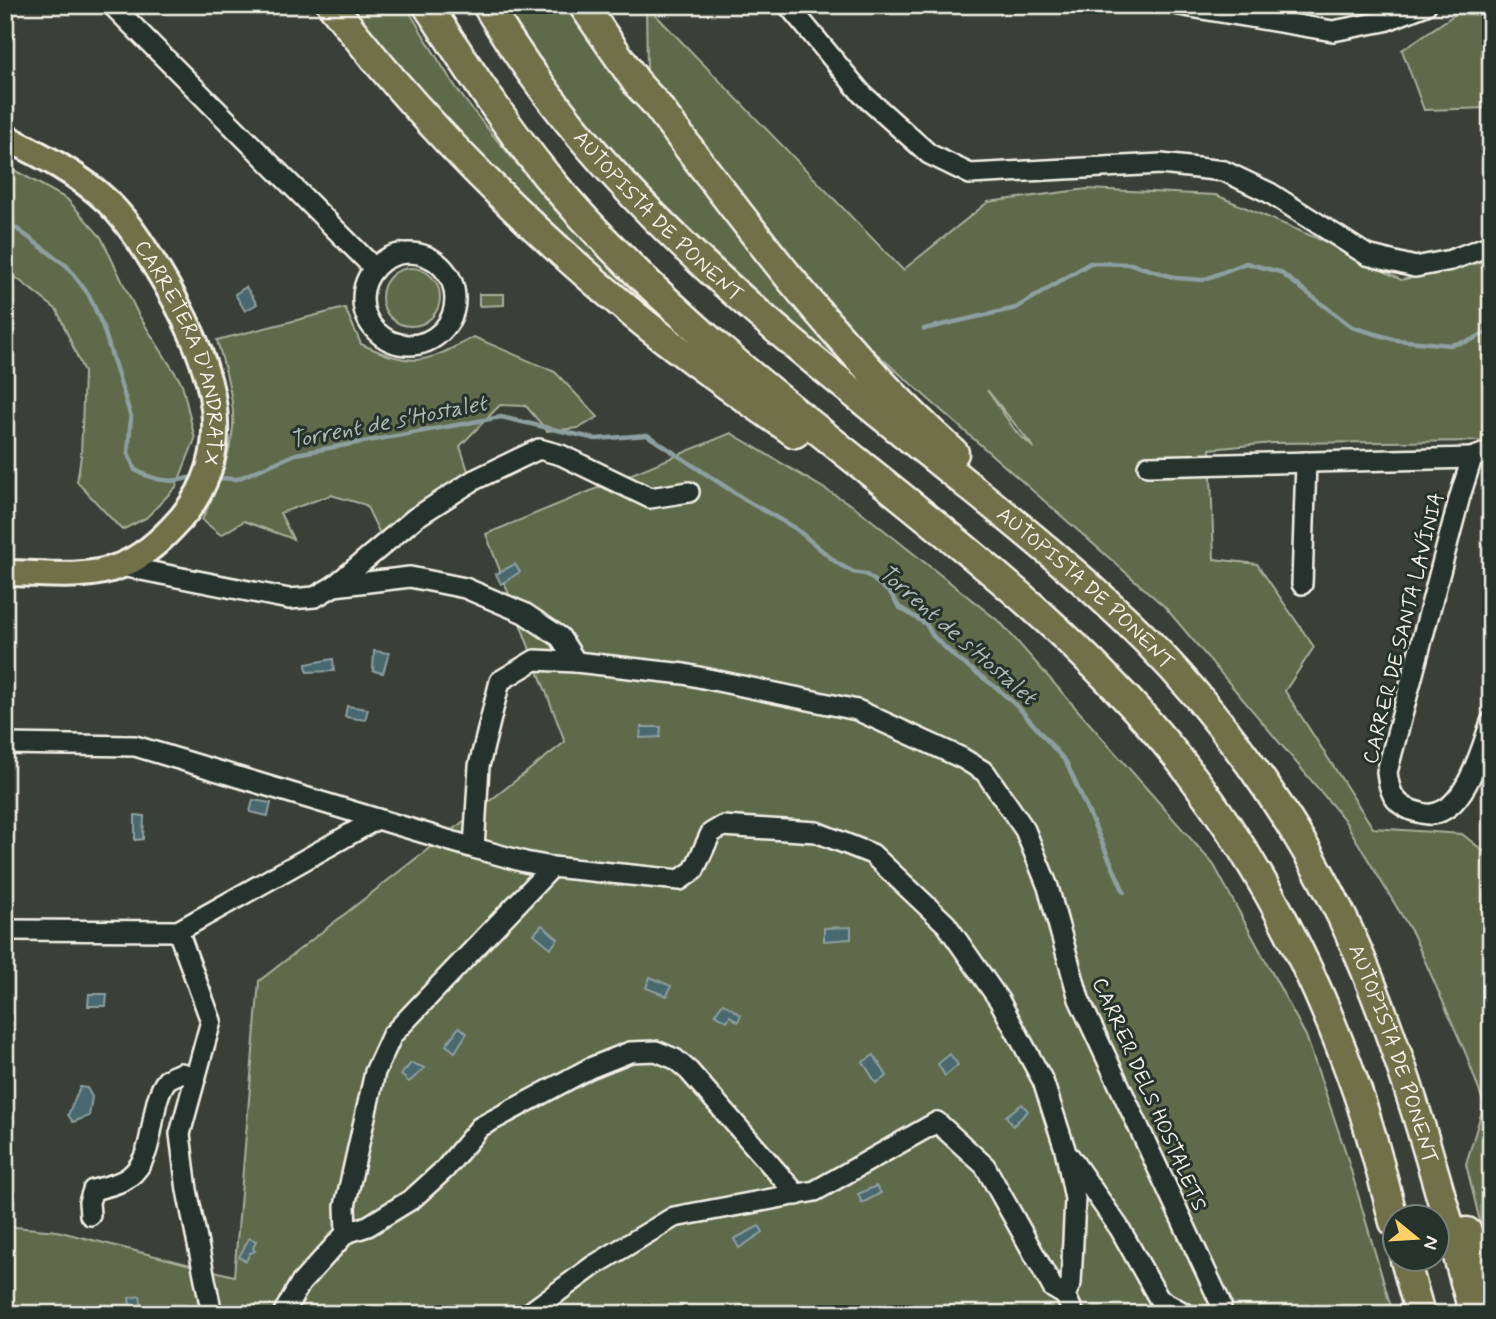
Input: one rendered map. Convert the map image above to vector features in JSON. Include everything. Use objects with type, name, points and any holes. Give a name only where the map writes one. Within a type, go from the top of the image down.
[{"type":"highway","points":[[332,5],[436,128],[507,201],[575,265],[688,357],[807,441],[909,521],[1008,603],[1074,664],[1117,689]]},
{"type":"highway","points":[[427,5],[519,141],[572,205],[631,266],[723,351],[1062,634],[1117,689],[1195,780],[1237,841],[1280,913],[1314,982],[1345,1057],[1390,1204]]},
{"type":"highway","name":"AUTOPISTA DE PONENT","points":[[486,5],[568,122],[668,232],[786,339],[1074,573],[1146,640],[1198,698],[1260,780],[1320,876],[1358,950],[1423,1135],[1474,1314]]},
{"type":"highway","points":[[583,5],[639,86],[656,104],[782,269],[840,337],[946,446],[977,474],[996,507]]},
{"type":"highway","points":[[597,5],[656,104]]},
{"type":"highway","points":[[1423,1135],[1444,1159],[1470,1242],[1491,1283]]},
{"type":"highway","points":[[1409,1274],[1420,1314]]},
{"type":"main road","name":"CARRETERA D'ANDRATX","points":[[5,136],[82,180],[125,220],[151,258],[193,337],[208,374],[216,410],[214,447],[208,477],[194,504],[161,540],[141,556],[121,566],[87,574],[5,573]]},
{"type":"street","points":[[112,5],[374,268]]},
{"type":"street","points":[[788,5],[862,94],[929,154],[970,174],[1161,164],[1224,171],[1270,193],[1367,255],[1415,267],[1451,260],[1491,245]]},
{"type":"street","points":[[1179,5],[1333,31],[1385,21],[1426,5]]},
{"type":"street","points":[[401,253],[416,253],[437,263],[451,281],[455,295],[453,311],[447,325],[437,335],[416,344],[394,342],[380,335],[370,324],[363,295],[366,281],[374,268],[386,258],[401,253]]},
{"type":"street","points":[[121,566],[289,599],[315,597],[334,586],[415,518],[474,480],[539,449],[561,455],[650,498],[689,492]]},
{"type":"street","points":[[1148,466],[1472,458],[1491,451]]},
{"type":"street","name":"CARRER DE SANTA LAVÍNIA","points":[[1472,458],[1387,772],[1388,788],[1395,800],[1409,809],[1432,815],[1452,806],[1462,793],[1491,722]]},
{"type":"street","points":[[1302,584],[1306,462]]},
{"type":"street","points":[[334,586],[410,578],[466,588],[524,613],[561,638],[576,662]]},
{"type":"street","name":"CARRER DELS HOSTALETS","points":[[474,848],[479,766],[500,681],[535,660],[684,674],[856,710],[962,758],[985,772],[1025,830],[1048,887],[1079,999],[1220,1304],[1219,1314]]},
{"type":"street","points":[[5,744],[135,746],[377,820],[525,862],[552,867],[680,880],[694,870],[711,833],[723,826],[816,832],[872,854],[946,924],[999,1000],[1043,1081],[1065,1149],[1075,1199],[1071,1283],[1065,1296]]},
{"type":"street","points":[[5,930],[178,931],[377,820]]},
{"type":"street","points":[[346,1233],[345,1206],[375,1072],[392,1035],[552,867]]},
{"type":"street","points":[[178,931],[211,1021],[180,1134],[187,1190],[212,1314]]},
{"type":"street","points":[[282,1314],[300,1284],[346,1233],[368,1226],[412,1199],[445,1170],[480,1127],[590,1068],[630,1052],[656,1051],[676,1059],[797,1195]]},
{"type":"street","points":[[90,1215],[89,1202],[93,1190],[130,1177],[143,1158],[151,1138],[160,1096],[168,1079],[181,1073],[196,1077]]},
{"type":"street","points":[[528,1314],[593,1266],[674,1217],[815,1191],[937,1122],[985,1166],[1053,1289],[1065,1296],[1074,1314]]},
{"type":"street","points":[[1065,1149],[1120,1229],[1159,1298],[1186,1314]]},
{"type":"green space","points":[[349,5],[405,5],[451,81],[493,136],[574,228],[691,342],[689,345],[575,250],[444,122]]},
{"type":"green space","points":[[505,5],[576,5],[849,362],[846,367],[736,272],[632,171],[560,87]]},
{"type":"green space","points":[[646,5],[903,270],[988,202],[1087,189],[1216,195],[1335,246],[1401,280],[1491,258],[1491,441],[1273,443],[1210,449],[1214,559],[1257,564],[1314,647],[1285,691],[1373,828],[1462,834],[1491,857],[1491,1251],[1482,1230],[1466,1164],[1484,1104],[1466,1054],[1413,934],[1343,818],[1165,607],[851,331],[719,171],[647,71]],"holes":[[[987,390],[1034,448],[1017,433]]]},
{"type":"green space","points":[[1469,5],[1491,5],[1491,108],[1424,110],[1402,50]]},
{"type":"green space","points":[[5,165],[67,199],[101,237],[138,314],[182,384],[195,439],[176,487],[146,518],[122,530],[77,482],[81,456],[84,372],[57,310],[5,269]]},
{"type":"green space","points":[[405,268],[417,268],[432,276],[440,291],[440,303],[432,318],[417,326],[405,326],[390,318],[382,303],[382,291],[390,276]]},
{"type":"green space","points":[[479,294],[504,294],[504,305],[479,306]]},
{"type":"green space","points":[[345,308],[361,344],[379,352],[418,360],[442,353],[474,337],[555,372],[598,417],[579,428],[547,431],[526,406],[500,405],[460,446],[468,471],[380,534],[366,505],[331,495],[280,513],[293,539],[244,521],[221,535],[202,520],[225,463],[233,427],[231,394],[217,340]]},
{"type":"green space","points":[[731,433],[855,507],[1001,623],[1214,865],[1306,1036],[1345,1150],[1393,1314],[5,1314],[5,1226],[57,1231],[234,1276],[259,981],[565,742],[486,534]]},
{"type":"water","points":[[246,287],[257,304],[245,311],[235,294]]},
{"type":"water","points":[[515,564],[520,572],[501,584],[496,574]]},
{"type":"water","points":[[374,651],[389,653],[383,673],[373,671]]},
{"type":"water","points":[[333,659],[334,671],[307,672],[306,664]]},
{"type":"water","points":[[347,706],[368,709],[365,720],[345,717]]},
{"type":"water","points":[[641,727],[661,727],[660,737],[640,738]]},
{"type":"water","points":[[253,800],[271,803],[268,816],[250,812]]},
{"type":"water","points":[[135,815],[144,816],[143,839],[135,840]]},
{"type":"water","points":[[542,925],[558,939],[551,948],[534,934]]},
{"type":"water","points":[[851,927],[851,939],[824,941],[824,928]]},
{"type":"water","points":[[650,977],[671,986],[667,996],[646,988]]},
{"type":"water","points":[[89,994],[107,994],[106,1006],[88,1006]]},
{"type":"water","points":[[723,1003],[741,1015],[738,1022],[730,1016],[727,1021],[715,1014]]},
{"type":"water","points":[[459,1027],[467,1033],[455,1052],[446,1045]]},
{"type":"water","points":[[950,1054],[958,1065],[945,1076],[938,1064]]},
{"type":"water","points":[[874,1055],[887,1076],[876,1083],[863,1062]]},
{"type":"water","points":[[411,1063],[425,1068],[409,1082],[401,1075]]},
{"type":"water","points":[[80,1087],[87,1088],[92,1097],[89,1116],[73,1122],[68,1115]]},
{"type":"water","points":[[1022,1104],[1028,1111],[1013,1126],[1006,1116]]},
{"type":"water","points":[[876,1186],[881,1193],[862,1203],[858,1194]]},
{"type":"water","points":[[759,1226],[763,1232],[739,1248],[734,1239]]},
{"type":"water","points":[[249,1238],[256,1241],[253,1248],[255,1251],[250,1253],[246,1261],[239,1257]]},
{"type":"water","points":[[140,1296],[143,1314],[131,1314],[129,1298]]},
{"type":"waterway","name":"Torrent de s'Hostalet","points":[[5,220],[67,266],[89,295],[103,327],[131,417],[128,453],[135,470],[168,481],[196,477]]},
{"type":"waterway","points":[[924,329],[1016,308],[1090,263],[1131,264],[1176,278],[1203,280],[1246,263],[1280,272],[1352,327],[1396,340],[1450,345],[1469,341],[1491,330]]},
{"type":"waterway","name":"Torrent de s'Hostalet","points":[[216,478],[237,479],[296,454],[501,417],[596,439],[647,435],[747,501],[795,528],[837,563],[874,580],[891,594],[899,607],[926,624],[933,636],[955,657],[1020,709],[1066,762],[1124,892]]}]
